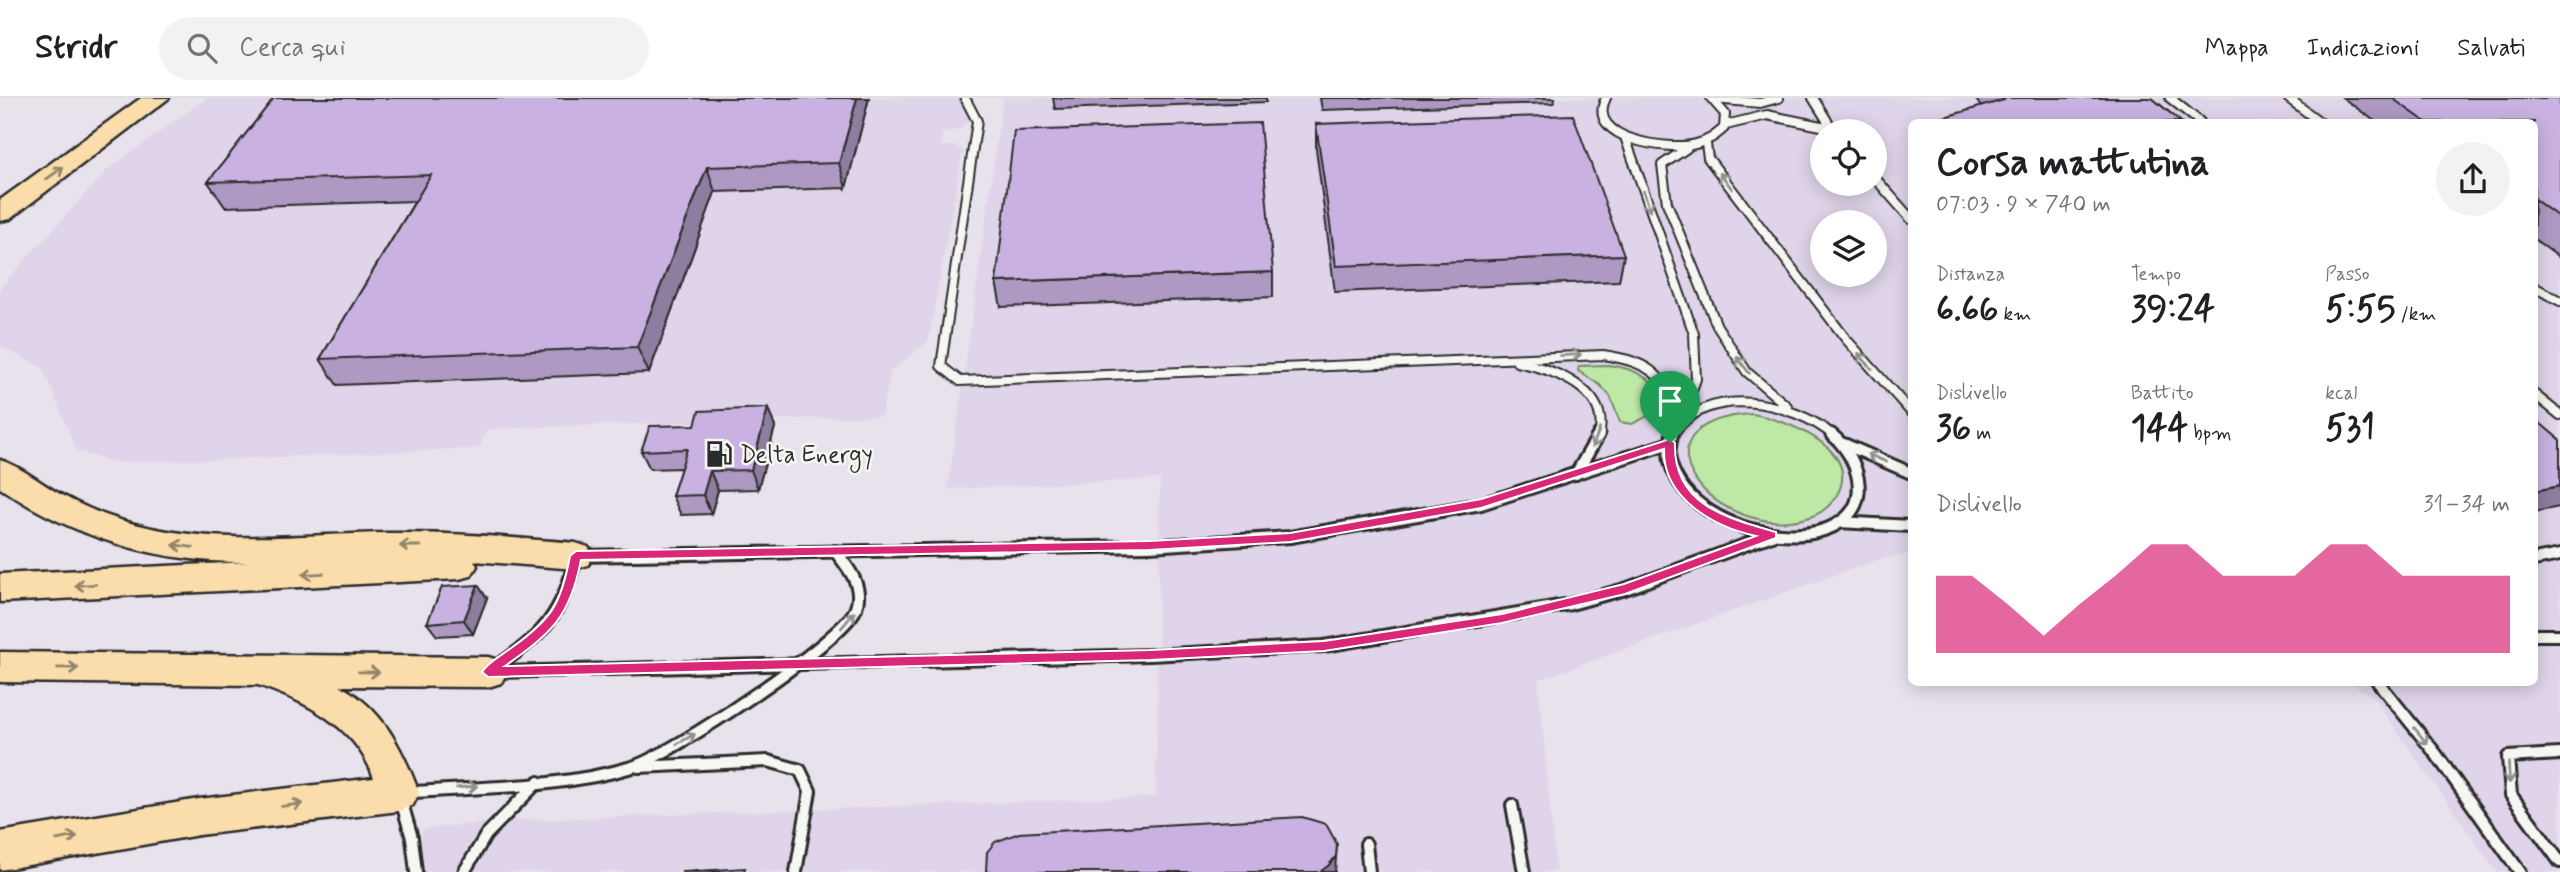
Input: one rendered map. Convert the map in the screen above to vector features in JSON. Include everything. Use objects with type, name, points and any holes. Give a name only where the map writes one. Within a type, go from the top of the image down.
[{"type":"highway","points":[[0,187],[127,98]]},
{"type":"highway","points":[[0,213],[157,98]]},
{"type":"highway","points":[[0,472],[82,522],[137,539],[177,545],[247,551],[458,547],[576,556]]},
{"type":"highway","points":[[0,589],[420,569],[576,556]]},
{"type":"highway","points":[[0,667],[488,672]]},
{"type":"highway","points":[[0,851],[199,817],[399,793],[381,747],[352,713],[313,688],[262,671]]},
{"type":"lane","points":[[965,98],[977,121],[941,366],[960,381],[1587,354],[1617,356],[1644,363],[1659,373],[1669,387],[1681,422]]},
{"type":"lane","points":[[1606,98],[1602,104],[1602,116],[1625,137],[1644,145],[1686,148],[1706,144],[1719,136],[1726,125],[1726,117],[1712,99]]},
{"type":"lane","points":[[1712,99],[1760,103],[1779,98]]},
{"type":"lane","points":[[1813,98],[1825,119]]},
{"type":"lane","points":[[2170,98],[2196,119]]},
{"type":"lane","points":[[2288,98],[2316,119]]},
{"type":"lane","points":[[1726,125],[1767,115],[1810,125]]},
{"type":"lane","points":[[1625,137],[1698,354],[1695,392],[1670,443],[1669,462],[1673,472],[1692,501],[1715,517],[1733,525],[1772,535],[1797,536],[1820,531],[1839,522],[1854,506],[1860,486],[1857,464],[1843,444],[1821,425],[1793,410],[1747,372],[1717,326],[1667,203],[1662,165],[1686,148]]},
{"type":"lane","points":[[1706,144],[1708,158],[1830,318],[1908,409]]},
{"type":"lane","points":[[1887,192],[1908,216]]},
{"type":"lane","points":[[2538,291],[2560,301]]},
{"type":"lane","points":[[1503,359],[1546,369],[1567,379],[1584,391],[1596,407],[1601,426],[1594,446],[1576,474]]},
{"type":"lane","points":[[2538,397],[2560,415]]},
{"type":"lane","points":[[1681,422],[1697,411],[1718,404],[1755,402],[1793,410]]},
{"type":"lane","points":[[488,672],[533,639],[559,613],[569,593],[576,556],[1149,546],[1290,537],[1445,512],[1670,443]]},
{"type":"lane","points":[[1843,444],[1908,472]]},
{"type":"lane","points":[[1839,522],[1908,526]]},
{"type":"lane","points":[[488,672],[1150,655],[1324,646],[1502,618],[1571,604],[1625,589],[1772,535]]},
{"type":"lane","points":[[634,767],[738,709],[844,626],[859,603],[857,582],[835,551]]},
{"type":"lane","points":[[2538,559],[2560,555]]},
{"type":"lane","points":[[2538,635],[2560,635]]},
{"type":"lane","points":[[2381,686],[2436,754],[2519,872]]},
{"type":"lane","points":[[2560,754],[2508,757],[2511,795],[2560,862]]},
{"type":"lane","points":[[416,872],[412,838],[399,793],[538,782],[634,767],[768,761],[800,770],[810,791],[796,872]]},
{"type":"lane","points":[[464,872],[486,835],[538,782]]},
{"type":"lane","points":[[1512,805],[1524,872]]},
{"type":"lane","points":[[1366,844],[1369,872]]},
{"type":"shaded area","points":[[207,98],[974,98],[971,118],[960,129],[942,133],[940,146],[956,146],[963,151],[928,342],[891,370],[881,416],[487,429],[479,448],[206,460],[113,462],[77,451],[43,368],[0,346],[0,288],[108,169]]},
{"type":"shaded area","points":[[1003,98],[2560,98],[2560,872],[2497,872],[2372,696],[2356,686],[2538,686],[2538,119],[1908,119],[1908,554],[1883,558],[1538,680],[1556,872],[406,872],[424,829],[500,821],[1156,797],[1160,479],[948,489]]},
{"type":"green space","points":[[1608,365],[1640,374],[1654,384],[1663,398],[1660,410],[1632,424],[1620,422],[1610,396],[1600,385],[1578,371],[1579,366]]},
{"type":"green space","points":[[1752,414],[1799,429],[1829,449],[1839,462],[1842,477],[1838,493],[1823,511],[1810,517],[1775,521],[1742,514],[1715,499],[1695,479],[1687,458],[1692,438],[1713,422]]},
{"type":"building","points":[[274,98],[857,98],[839,163],[707,167],[637,347],[320,359],[431,175],[208,182]]},
{"type":"building","points":[[2002,98],[2152,98],[2177,119],[1938,119],[2004,100]]},
{"type":"building","points":[[2392,98],[2560,98],[2560,218],[2538,202],[2538,119],[2422,119]]},
{"type":"building","points":[[1573,115],[1624,255],[1336,266],[1316,124]]},
{"type":"building","points":[[1260,123],[1273,272],[996,282],[1014,131]]},
{"type":"building","points":[[768,408],[751,470],[710,471],[703,495],[672,496],[687,449],[641,451],[650,426],[695,425],[699,411]]},
{"type":"building","points":[[2538,421],[2560,440],[2560,486],[2538,490]]},
{"type":"building","points":[[478,585],[464,620],[427,623],[442,587]]},
{"type":"building","points":[[1302,817],[1326,824],[1337,844],[1336,856],[1320,872],[986,872],[987,852],[995,842],[1019,833]]},
{"type":"building","points":[[745,868],[744,872],[681,872]]},
{"type":"place","name":"Delta Energy","points":[[719,454]]},
{"type":"route","points":[[1670,443],[1669,462],[1677,482],[1692,501],[1715,517],[1742,529],[1772,535],[1625,589],[1571,604],[1502,618],[1324,646],[1150,655],[488,672],[514,655],[559,613],[569,593],[576,556],[1149,546],[1290,537],[1445,512],[1670,443]]}]
